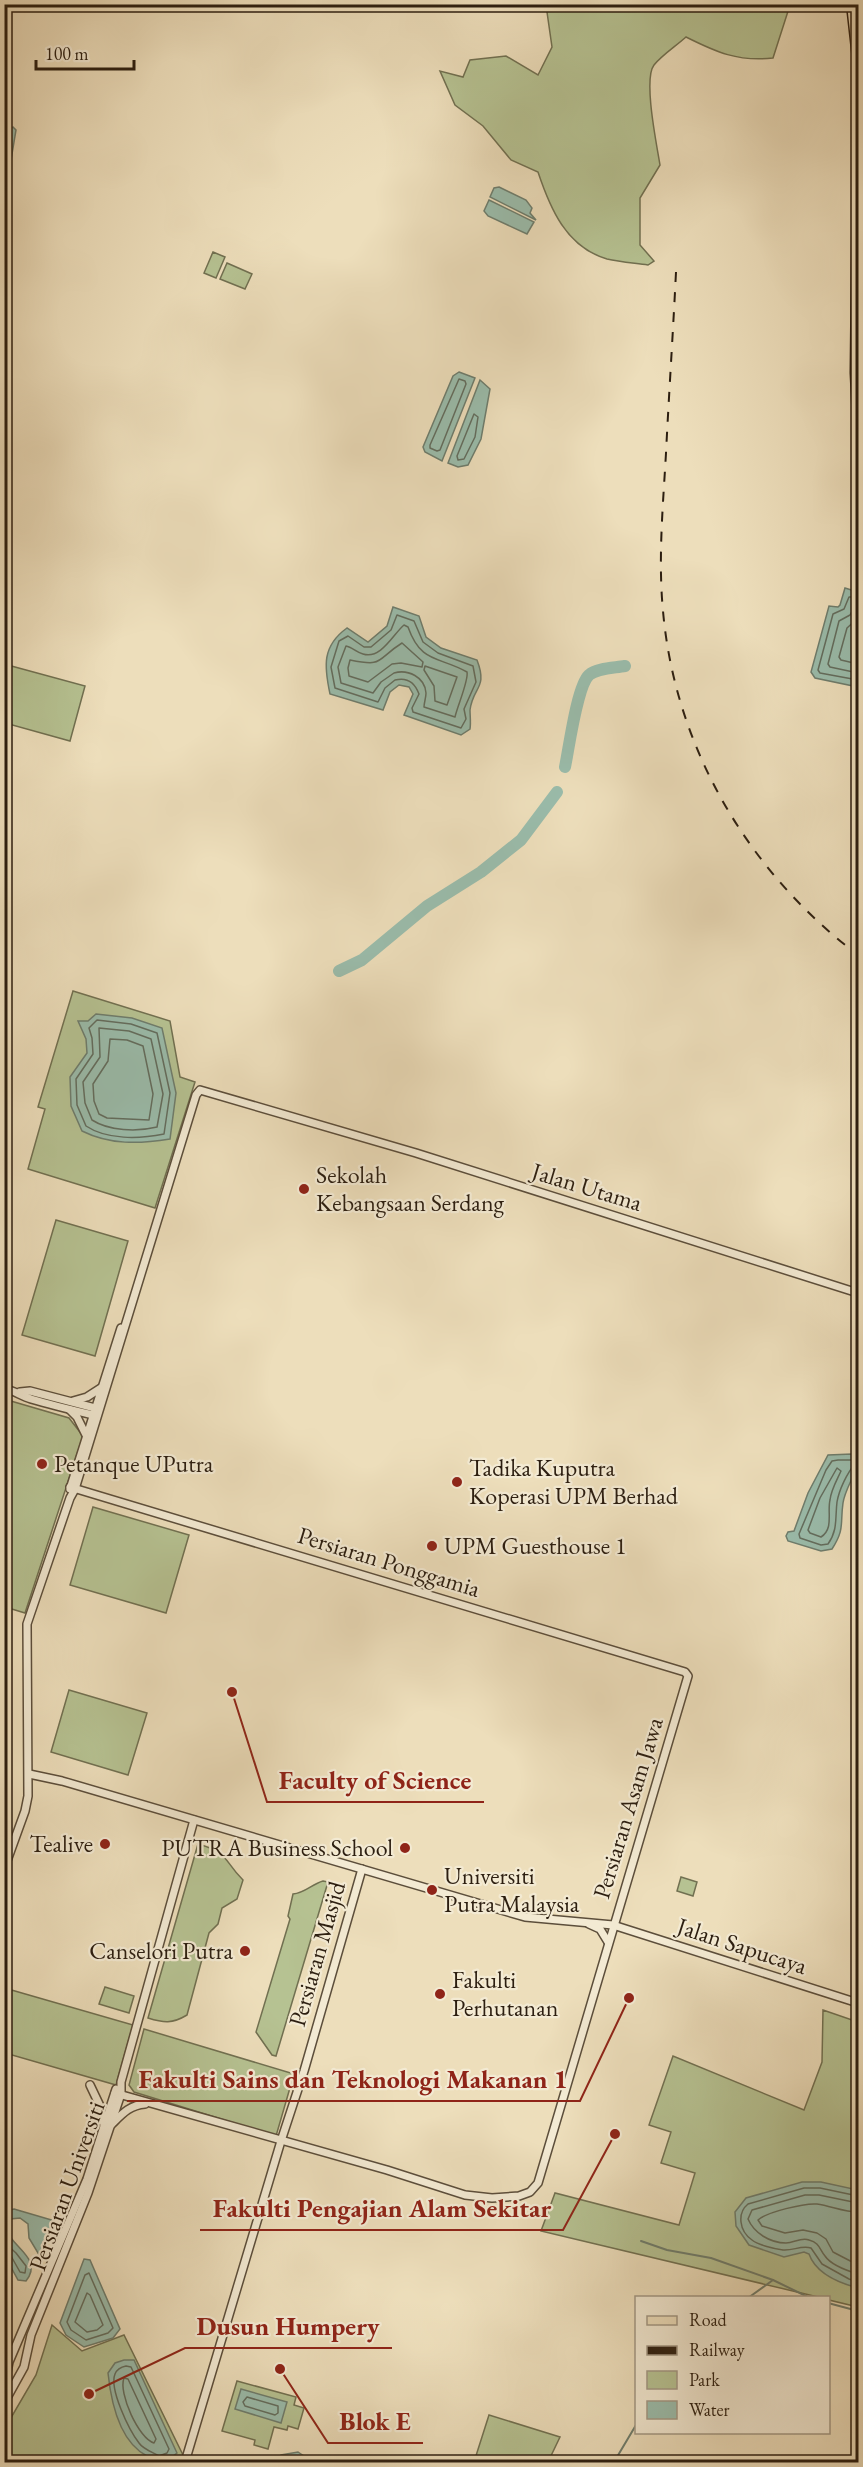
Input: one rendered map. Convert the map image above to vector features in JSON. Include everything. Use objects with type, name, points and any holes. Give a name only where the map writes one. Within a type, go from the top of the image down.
[{"type":"main road","points":[[851,4],[858,67]]},
{"type":"main road","points":[[858,99],[855,373],[858,436]]},
{"type":"street","name":"Jalan Utama","points":[[132,1301],[196,1095],[200,1089],[416,1153],[858,1293]]},
{"type":"street","points":[[73,1488],[115,1363],[132,1301]]},
{"type":"street","points":[[85,1455],[101,1388],[132,1301]]},
{"type":"street","points":[[4,1869],[26,1811],[29,1774],[27,1624],[70,1498],[86,1435],[115,1363]]},
{"type":"street","points":[[4,1388],[20,1392],[28,1398],[95,1412]]},
{"type":"street","points":[[70,1406],[101,1388]]},
{"type":"street","points":[[70,1406],[86,1435]]},
{"type":"street","name":"Persiaran Ponggamia","points":[[73,1488],[685,1672],[688,1676]]},
{"type":"street","name":"Persiaran Asam Jawa","points":[[118,2089],[150,2103],[387,2170],[465,2196],[506,2198],[530,2192],[538,2183],[688,1676]]},
{"type":"street","name":"Jalan Sapucaya","points":[[29,1774],[525,1917],[613,1925],[858,2003]]},
{"type":"street","name":"Persiaran Universiti","points":[[4,2403],[24,2367],[31,2335],[88,2193],[194,1820]]},
{"type":"street","name":"Persiaran Masjid","points":[[185,2463],[304,2071],[362,1869]]},
{"type":"street","points":[[589,1924],[600,1929],[608,1942]]},
{"type":"street","points":[[90,2085],[107,2127],[135,2105],[150,2103]]},
{"type":"street","name":"Persiaran Universiti","points":[[4,2387],[9,2362],[107,2127]]},
{"type":"green space","points":[[546,5],[790,5],[773,58],[749,59],[728,55],[686,37],[654,65],[651,73],[650,98],[660,165],[640,198],[640,245],[654,261],[648,265],[607,259],[593,253],[570,236],[554,212],[538,172],[511,160],[483,126],[455,105],[440,71],[463,77],[470,60],[506,56],[538,75],[552,47]]},
{"type":"green space","points":[[213,252],[225,257],[216,278],[204,273]]},
{"type":"green space","points":[[227,263],[252,274],[245,289],[220,279]]},
{"type":"green space","points":[[4,664],[85,686],[70,741],[5,723]]},
{"type":"green space","points":[[73,991],[170,1021],[180,1077],[195,1082],[155,1208],[28,1169],[45,1109],[38,1107]]},
{"type":"green space","points":[[56,1220],[128,1241],[95,1356],[22,1335]]},
{"type":"green space","points":[[4,1399],[69,1418],[83,1436],[25,1613],[5,1607]]},
{"type":"green space","points":[[93,1507],[189,1535],[166,1613],[70,1585]]},
{"type":"green space","points":[[69,1690],[147,1713],[128,1775],[51,1752]]},
{"type":"green space","points":[[198,1844],[221,1854],[243,1880],[237,1899],[222,1908],[218,1924],[209,1933],[187,2015],[168,2022],[159,2021],[148,2018]]},
{"type":"green space","points":[[681,1877],[697,1882],[693,1896],[677,1891]]},
{"type":"green space","points":[[323,1881],[328,1882],[276,2056],[272,2055],[256,2032],[290,1919],[288,1916],[293,1894]]},
{"type":"green space","points":[[105,1987],[134,1996],[129,2013],[99,2004]]},
{"type":"green space","points":[[8,1989],[133,2025],[116,2085],[5,2053]]},
{"type":"green space","points":[[823,2010],[858,2022],[858,2307],[830,2300],[830,2296],[814,2296],[541,2231],[555,2193],[679,2225],[695,2173],[661,2163],[671,2132],[649,2125],[673,2056],[804,2110],[822,2062]]},
{"type":"green space","points":[[144,2029],[294,2074],[276,2136],[134,2092],[129,2085]]},
{"type":"green space","points":[[52,2325],[82,2351],[124,2335],[183,2455],[180,2462],[5,2462],[5,2428],[36,2375]]},
{"type":"green space","points":[[237,2381],[296,2397],[294,2405],[304,2408],[298,2429],[288,2426],[287,2430],[274,2427],[268,2449],[254,2445],[255,2440],[222,2431]]},
{"type":"green space","points":[[489,2415],[560,2437],[548,2462],[474,2462]]},
{"type":"water","points":[[13,127],[16,130],[11,160],[5,159],[5,133]]},
{"type":"water","points":[[499,187],[526,200],[532,208],[530,213],[536,220],[490,197],[494,188]]},
{"type":"water","points":[[489,200],[534,222],[527,234],[488,216],[484,211]]},
{"type":"water","points":[[459,372],[475,378],[442,461],[425,452],[423,447],[453,376]]},
{"type":"water","points":[[480,380],[490,389],[481,439],[468,465],[458,467],[448,463]]},
{"type":"water","points":[[845,588],[858,592],[858,687],[815,678],[811,672],[829,606],[838,607],[840,605]]},
{"type":"water","points":[[393,607],[419,616],[426,637],[441,648],[477,660],[481,677],[470,710],[470,729],[461,735],[404,715],[413,694],[409,687],[399,685],[390,692],[383,710],[330,694],[326,666],[329,649],[333,642],[347,628],[368,642],[387,626]]},
{"type":"water","points":[[96,1014],[132,1018],[162,1028],[176,1093],[170,1139],[147,1142],[114,1141],[82,1131],[71,1106],[70,1077],[87,1053],[86,1039],[78,1021],[88,1021]]},
{"type":"water","points":[[852,1454],[857,1456],[858,1462],[844,1498],[840,1531],[832,1549],[821,1551],[788,1541],[786,1536],[788,1532],[794,1531],[808,1493],[828,1455]]},
{"type":"water","points":[[802,2182],[821,2182],[858,2190],[858,2288],[829,2277],[817,2267],[809,2254],[804,2252],[784,2257],[749,2245],[736,2226],[735,2212],[746,2198]]},
{"type":"water","points":[[14,2209],[55,2221],[41,2258],[29,2238],[28,2224],[20,2218],[10,2219],[5,2227],[5,2211]]},
{"type":"water","points":[[5,2227],[13,2241],[29,2259],[31,2273],[26,2281],[18,2280],[5,2256]]},
{"type":"water","points":[[84,2259],[90,2260],[120,2329],[113,2338],[84,2347],[66,2335],[60,2323]]},
{"type":"water","points":[[134,2360],[177,2453],[170,2458],[155,2459],[138,2450],[118,2420],[108,2373],[115,2363]]},
{"type":"water","points":[[241,2389],[287,2402],[281,2423],[235,2409]]},
{"type":"water","points":[[298,2452],[307,2458],[306,2462],[276,2462],[281,2455]]},
{"type":"waterway","points":[[565,767],[577,704],[585,681],[596,671],[625,666]]},
{"type":"waterway","points":[[339,971],[362,960],[427,906],[481,872],[521,840],[557,792]]},
{"type":"waterway","points":[[641,2241],[667,2250],[711,2258],[773,2280],[806,2296]]},
{"type":"waterway","points":[[751,2296],[773,2280]]},
{"type":"waterway","points":[[830,2304],[858,2311]]},
{"type":"waterway","points":[[614,2462],[635,2427]]},
{"type":"railway","points":[[676,272],[662,513],[661,572],[663,611],[670,662],[683,711],[701,758],[724,804],[752,846],[783,886],[819,922],[858,955]]},
{"type":"place","name":"Sekolah Kebangsaan Serdang","points":[[304,1189]]},
{"type":"place","name":"Petanque UPutra","points":[[42,1464]]},
{"type":"place","name":"Tadika Kuputra Koperasi UPM Berhad","points":[[457,1482]]},
{"type":"place","name":"UPM Guesthouse 1","points":[[432,1546]]},
{"type":"place","name":"Faculty of Science","points":[[232,1692]]},
{"type":"place","name":"Tealive","points":[[105,1844]]},
{"type":"place","name":"PUTRA Business School","points":[[405,1848]]},
{"type":"place","name":"Universiti Putra Malaysia","points":[[432,1890]]},
{"type":"place","name":"Canselori Putra","points":[[245,1951]]},
{"type":"place","name":"Fakulti Perhutanan","points":[[440,1994]]},
{"type":"place","name":"Fakulti Sains dan Teknologi Makanan 1","points":[[629,1998]]},
{"type":"place","name":"Fakulti Pengajian Alam Sekitar","points":[[615,2134]]},
{"type":"place","name":"Blok E","points":[[280,2369]]},
{"type":"place","name":"Dusun Humpery","points":[[89,2394]]}]
